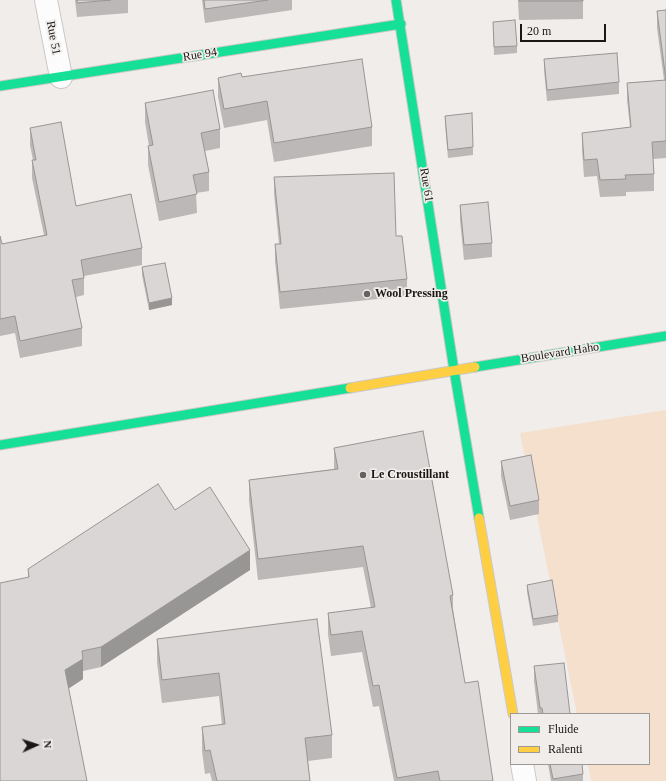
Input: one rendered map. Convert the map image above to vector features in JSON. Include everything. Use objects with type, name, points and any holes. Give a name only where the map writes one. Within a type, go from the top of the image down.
[{"type":"street","name":"Rue 51","points":[[46,0],[61,77]]},
{"type":"street","name":"Rue 61","points":[[396,0],[401,24],[454,370],[513,713]]},
{"type":"street","name":"Rue 94","points":[[0,86],[401,24]]},
{"type":"street","name":"Boulevard Haho","points":[[0,445],[666,336]]},
{"type":"street","points":[[522,765],[525,781]]},
{"type":"shaded area","points":[[666,410],[666,781],[591,781],[588,765],[650,765],[650,713],[577,713],[520,433]]},
{"type":"building","points":[[77,0],[111,0],[77,3]]},
{"type":"building","points":[[204,0],[268,0],[205,9]]},
{"type":"building","points":[[583,0],[583,1],[519,1]]},
{"type":"building","points":[[666,10],[666,80],[657,11]]},
{"type":"building","points":[[515,20],[517,46],[494,47],[493,22]]},
{"type":"building","points":[[617,53],[619,82],[547,90],[544,59]]},
{"type":"building","points":[[362,59],[372,127],[274,143],[267,101],[224,109],[218,78],[241,73],[242,77]]},
{"type":"building","points":[[666,80],[666,141],[652,142],[654,174],[625,175],[626,179],[600,180],[597,159],[584,160],[582,133],[631,127],[627,83]]},
{"type":"building","points":[[213,90],[220,129],[201,133],[209,172],[193,175],[197,194],[159,202],[148,146],[153,145],[145,103]]},
{"type":"building","points":[[472,113],[473,147],[448,150],[445,116]]},
{"type":"building","points":[[61,122],[76,206],[131,194],[142,248],[81,260],[84,278],[72,280],[82,328],[20,341],[15,316],[0,319],[0,236],[2,244],[47,235],[32,160],[36,160],[30,128]]},
{"type":"building","points":[[394,173],[396,236],[402,236],[407,279],[280,292],[275,244],[281,244],[274,177]]},
{"type":"building","points":[[488,202],[492,243],[464,245],[460,205]]},
{"type":"building","points":[[165,263],[172,298],[149,303],[142,267]]},
{"type":"building","points":[[423,431],[453,595],[450,596],[465,683],[478,681],[493,781],[440,781],[438,771],[397,778],[379,685],[373,686],[362,631],[331,635],[328,613],[375,607],[363,546],[258,559],[249,480],[338,469],[334,448]]},
{"type":"building","points":[[531,455],[539,500],[510,506],[501,461]]},
{"type":"building","points":[[158,484],[175,510],[210,487],[250,550],[101,647],[82,651],[83,659],[65,670],[87,781],[0,781],[0,583],[29,577],[28,569]]},
{"type":"building","points":[[552,580],[558,615],[533,619],[527,585]]},
{"type":"building","points":[[317,619],[332,735],[305,738],[310,781],[217,781],[210,750],[205,751],[202,727],[225,724],[219,673],[162,680],[157,639]]},
{"type":"building","points":[[564,663],[570,713],[543,713],[542,708],[540,708],[534,666]]},
{"type":"building","points":[[550,765],[582,765],[583,774],[553,779]]},
{"type":"traffic: fast","points":[[396,0],[454,370],[479,518]]},
{"type":"traffic: fast","points":[[0,86],[401,24]]},
{"type":"traffic: fast","points":[[475,367],[666,336]]},
{"type":"traffic: fast","points":[[0,445],[350,388]]},
{"type":"traffic: slow","points":[[350,388],[475,367]]},
{"type":"traffic: slow","points":[[479,518],[513,713]]},
{"type":"place","name":"Wool Pressing","points":[[367,294]]},
{"type":"place","name":"Le Croustillant","points":[[363,475]]}]
